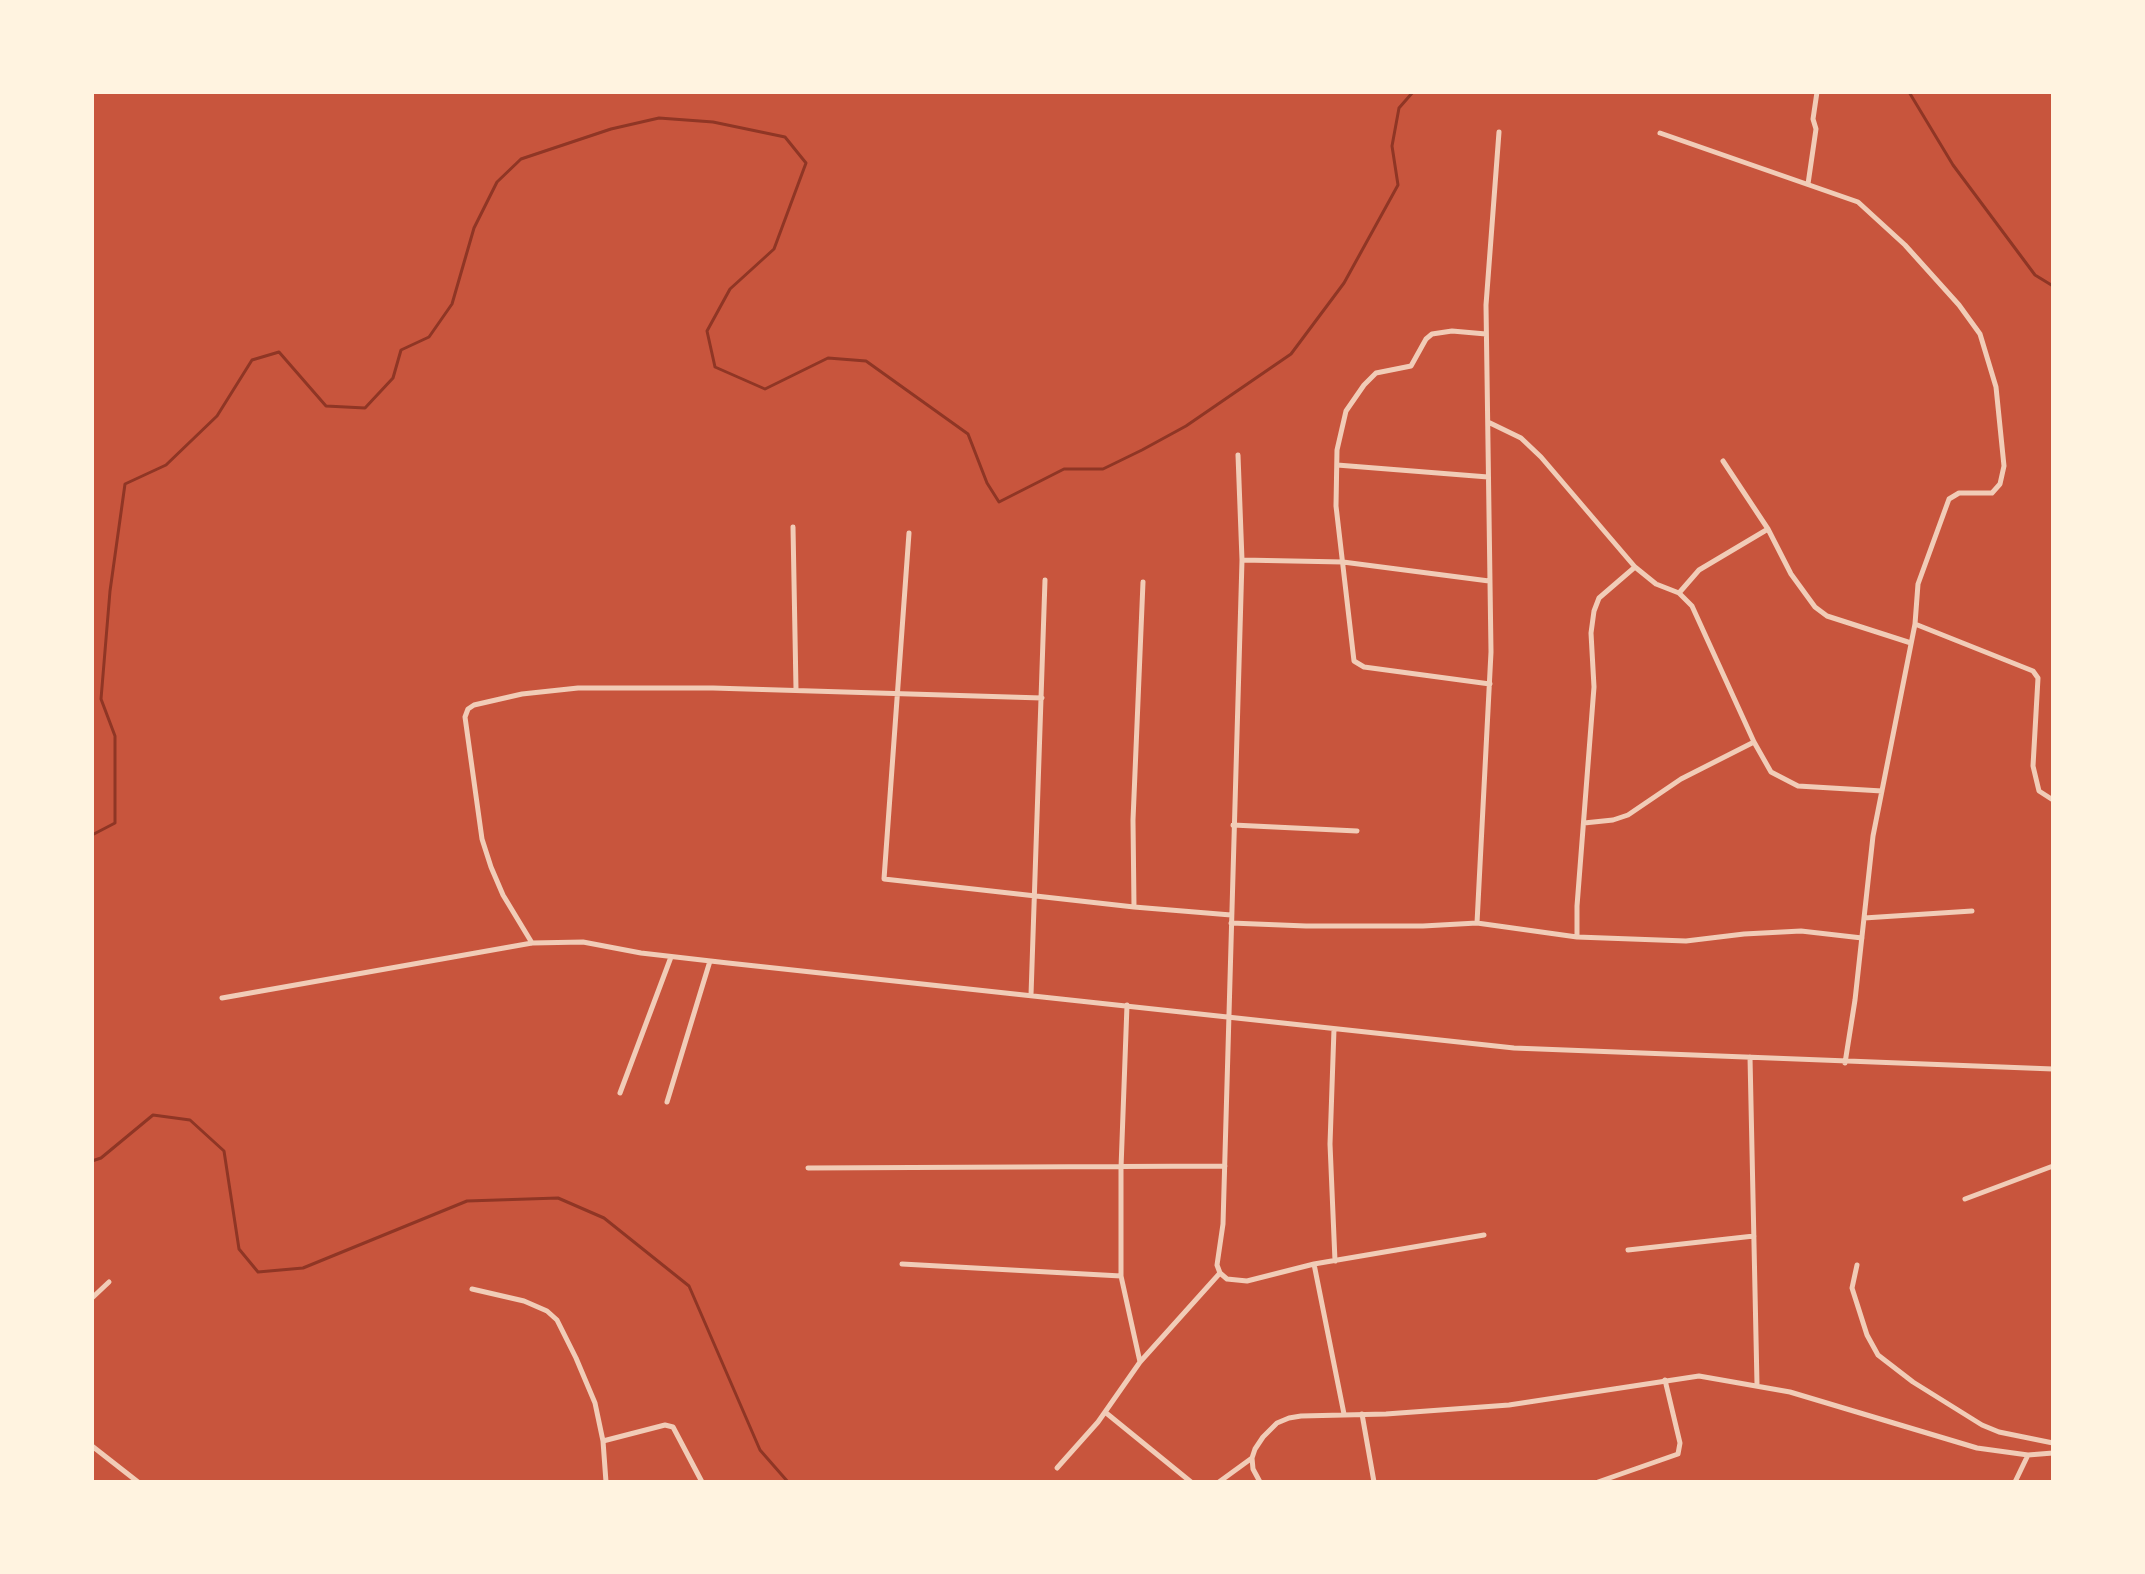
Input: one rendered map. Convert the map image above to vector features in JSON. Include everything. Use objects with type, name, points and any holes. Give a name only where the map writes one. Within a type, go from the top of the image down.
[{"type":"street","points":[[1808,184],[1816,129],[1813,119],[1817,92]]},
{"type":"street","points":[[1477,923],[1490,684],[1486,334],[1499,132]]},
{"type":"street","points":[[1660,133],[1858,202],[1905,245],[1959,305],[1980,334],[1996,387],[2004,466],[2000,484],[1992,493],[1959,493],[1949,499],[1921,571],[1915,624],[1873,836],[1845,1063]]},
{"type":"street","points":[[1486,334],[1452,331],[1432,334],[1411,366],[1376,373],[1346,411],[1337,450],[1336,506],[1354,661],[1358,665],[1490,684]]},
{"type":"street","points":[[1488,422],[1521,438],[1541,457],[1635,567],[1656,584],[1679,593],[1692,606],[1754,742],[1771,772],[1798,786],[1882,791]]},
{"type":"street","points":[[1238,455],[1242,560],[1223,1224],[1217,1265],[1227,1279],[1247,1281],[1314,1264],[1484,1235]]},
{"type":"street","points":[[1723,461],[1768,529],[1791,574],[1815,607],[1827,616],[1911,643]]},
{"type":"street","points":[[1337,465],[1488,477]]},
{"type":"street","points":[[793,527],[796,689]]},
{"type":"street","points":[[1679,593],[1699,570],[1768,529]]},
{"type":"street","points":[[909,533],[884,879],[1231,915]]},
{"type":"street","points":[[1242,560],[1343,562],[1489,581]]},
{"type":"street","points":[[1577,937],[1594,687],[1591,633],[1594,611],[1599,598],[1635,567]]},
{"type":"street","points":[[1031,995],[1045,580]]},
{"type":"street","points":[[1134,907],[1133,820],[1143,582]]},
{"type":"street","points":[[1915,624],[2033,671],[2038,678],[2033,766],[2039,791],[2053,800]]},
{"type":"street","points":[[532,943],[503,895],[482,839],[466,735],[465,717],[474,705],[522,694],[578,688],[796,689],[1042,698]]},
{"type":"street","points":[[1584,823],[1628,815],[1681,779],[1754,742]]},
{"type":"street","points":[[1233,825],[1357,831]]},
{"type":"street","points":[[1864,918],[1972,911]]},
{"type":"street","points":[[1231,923],[1306,926],[1477,923],[1577,937],[1686,941],[1801,931],[1862,938]]},
{"type":"street","points":[[222,998],[532,943],[583,942],[671,957],[1514,1048],[2053,1069]]},
{"type":"street","points":[[620,1093],[671,957]]},
{"type":"street","points":[[667,1102],[710,961]]},
{"type":"street","points":[[1127,1005],[1121,1276],[1140,1362]]},
{"type":"street","points":[[1334,1029],[1330,1144],[1335,1261]]},
{"type":"street","points":[[1750,1057],[1757,1384]]},
{"type":"street","points":[[808,1168],[1225,1166]]},
{"type":"street","points":[[1965,1199],[2053,1166]]},
{"type":"street","points":[[1628,1250],[1754,1236]]},
{"type":"street","points":[[902,1264],[1121,1276]]},
{"type":"street","points":[[1314,1264],[1344,1414]]},
{"type":"street","points":[[1857,1265],[1852,1288],[1867,1335],[1878,1355],[1913,1382],[1982,1425],[1999,1432],[2053,1443]]},
{"type":"street","points":[[1057,1468],[1105,1412],[1140,1362],[1220,1273]]},
{"type":"street","points":[[92,1298],[109,1282]]},
{"type":"street","points":[[472,1289],[524,1301],[547,1311],[557,1320],[595,1403],[603,1441],[606,1482]]},
{"type":"street","points":[[1219,1482],[1252,1458],[1263,1437],[1277,1423],[1301,1416],[1509,1405],[1665,1380],[1714,1377],[1790,1392],[1977,1448],[2028,1455],[2053,1453]]},
{"type":"street","points":[[1598,1482],[1678,1454],[1680,1443],[1665,1380]]},
{"type":"street","points":[[1105,1412],[1191,1482]]},
{"type":"street","points":[[1362,1414],[1374,1482]]},
{"type":"street","points":[[603,1441],[665,1425],[673,1427],[702,1482]]},
{"type":"street","points":[[92,1446],[138,1482]]},
{"type":"street","points":[[2015,1482],[2028,1455]]},
{"type":"street","points":[[1252,1458],[1253,1469],[1260,1482]]},
{"type":"waterway","points":[[92,835],[115,823],[115,736],[101,699],[110,591],[125,484],[166,465],[217,416],[252,360],[279,352],[326,406],[365,408],[393,378],[401,350],[429,337],[452,304],[474,228],[497,182],[521,159],[611,129],[659,118],[713,122],[785,137],[806,163],[774,249],[730,289],[707,331],[715,367],[765,389],[828,358],[866,361],[968,434],[987,483],[999,502],[1064,469],[1103,469],[1142,450],[1186,426],[1291,354],[1344,283],[1398,185],[1392,146],[1399,108],[1413,92]]},
{"type":"waterway","points":[[1909,92],[1953,165],[2035,275],[2053,286]]},
{"type":"waterway","points":[[92,1161],[101,1158],[153,1115],[190,1120],[224,1151],[239,1249],[258,1272],[303,1268],[467,1201],[558,1198],[604,1218],[689,1286],[760,1450],[788,1482]]}]
